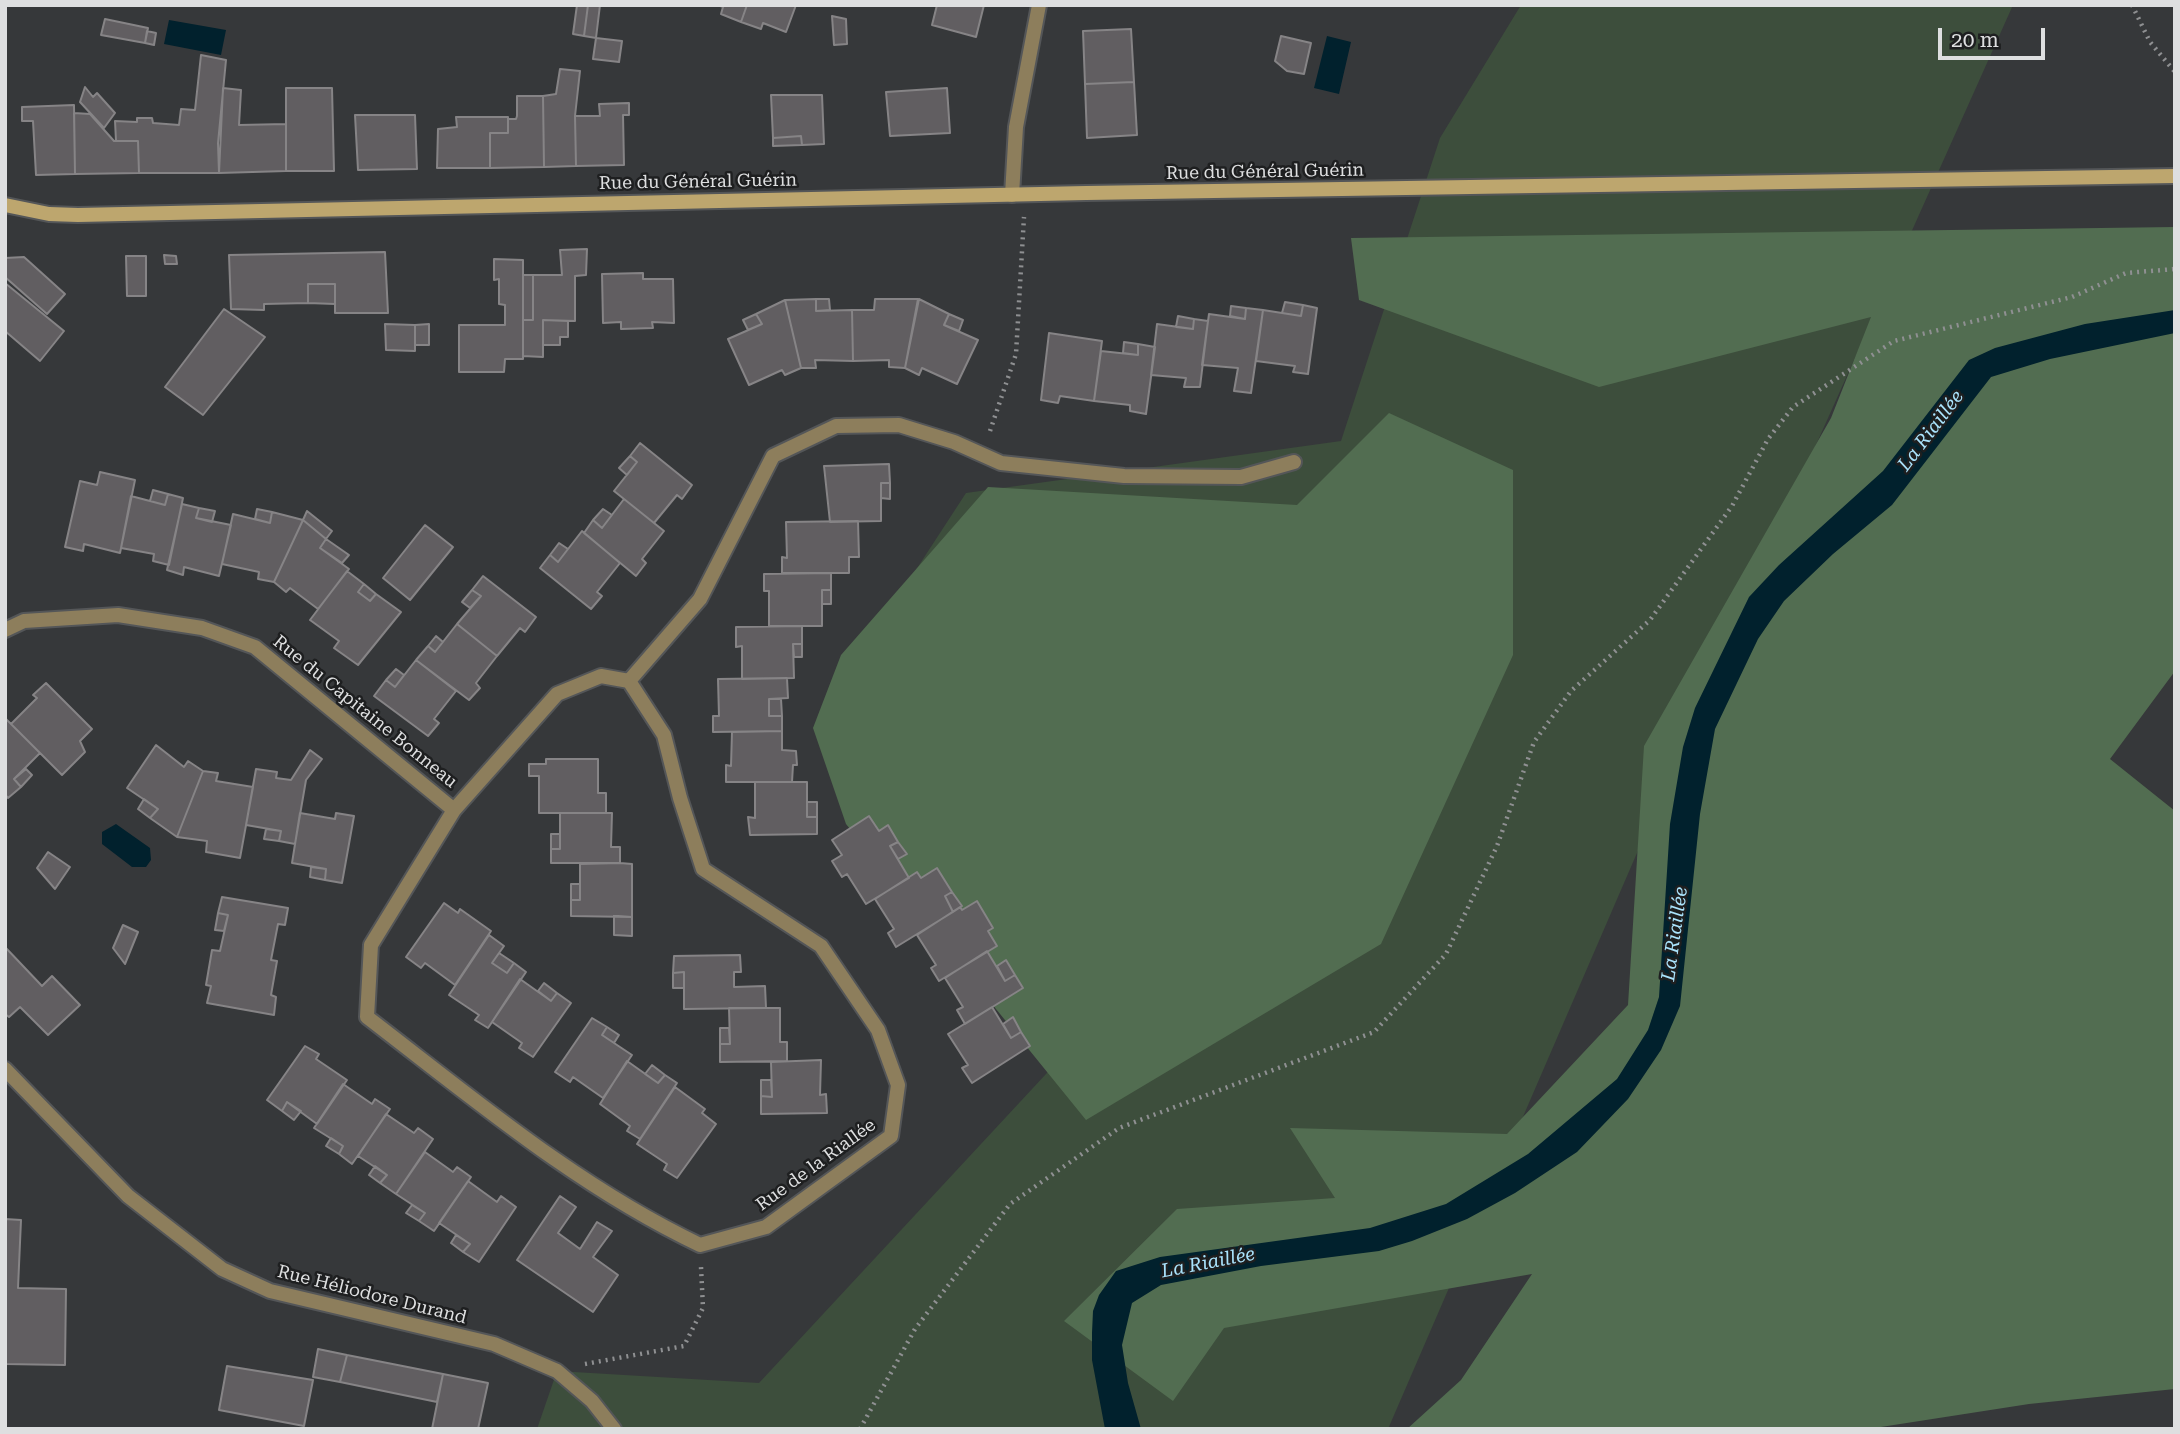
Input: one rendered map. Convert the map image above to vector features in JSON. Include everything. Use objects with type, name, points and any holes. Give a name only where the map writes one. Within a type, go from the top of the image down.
[{"type":"main road","name":"Rue du Général Guérin","points":[[5,205],[49,214],[78,215],[1019,195],[2175,176]]},
{"type":"street","points":[[1019,195],[1016,127],[1039,5]]},
{"type":"street","points":[[700,1245],[647,1220],[519,1134],[368,1017],[371,945],[454,810],[558,694],[601,676],[629,681],[700,599],[743,509],[773,456],[836,426],[899,425],[1001,463],[1124,476],[1241,477],[1294,462]]},
{"type":"street","name":"Rue du Capitaine Bonneau","points":[[5,630],[24,621],[118,615],[202,628],[255,647],[454,810]]},
{"type":"street","name":"Rue de la Riallée","points":[[629,681],[664,735],[680,798],[703,869],[821,946],[878,1030],[898,1085],[891,1136],[766,1227],[700,1245]]},
{"type":"street","name":"Rue Héliodore Durand","points":[[5,1069],[128,1196],[222,1269],[270,1291],[494,1344],[557,1371],[592,1401],[614,1429]]},
{"type":"path","points":[[2132,5],[2150,42],[2175,72]]},
{"type":"path","points":[[982,455],[1016,354],[1019,195]]},
{"type":"path","points":[[860,1429],[915,1329],[1010,1204],[1119,1128],[1374,1032],[1446,954],[1497,846],[1534,742],[1571,691],[1650,620],[1732,506],[1768,439],[1793,407],[1894,341],[2072,297],[2126,273],[2175,269]]},
{"type":"path","points":[[557,1371],[601,1359],[684,1346],[703,1308],[700,1245]]},
{"type":"green space","points":[[1521,5],[2013,5],[1742,610],[1388,1429],[537,1429],[557,1371],[759,1383],[1098,1018],[813,728],[966,493],[1341,441],[1440,138]]},
{"type":"green space","points":[[2175,227],[2175,671],[2110,759],[2175,811],[2175,1389],[2029,1404],[1868,1429],[1407,1429],[1461,1380],[1532,1274],[1224,1328],[1173,1401],[1064,1321],[1177,1209],[1335,1198],[1290,1128],[1507,1134],[1628,1005],[1644,746],[1831,418],[1871,317],[1599,387],[1359,300],[1351,238]]},
{"type":"green space","points":[[1389,413],[1513,470],[1513,655],[1381,944],[1086,1120],[846,824],[813,728],[841,655],[988,487],[1297,505]]},
{"type":"water","points":[[169,20],[226,30],[221,55],[164,44]]},
{"type":"water","points":[[1327,36],[1351,42],[1339,94],[1314,88]]},
{"type":"water","name":"La Riaillée","points":[[2175,310],[2175,333],[2050,359],[1991,377],[1892,505],[1833,554],[1784,601],[1758,639],[1715,729],[1700,814],[1680,1006],[1661,1050],[1628,1099],[1577,1152],[1515,1193],[1467,1219],[1379,1251],[1261,1266],[1161,1285],[1132,1303],[1122,1345],[1128,1383],[1141,1429],[1105,1429],[1092,1360],[1093,1311],[1099,1295],[1116,1271],[1160,1257],[1370,1228],[1446,1204],[1528,1154],[1617,1079],[1648,1030],[1659,997],[1670,824],[1683,747],[1695,708],[1749,597],[1779,565],[1883,471],[1969,360],[1995,348],[2085,324]]},
{"type":"water","points":[[116,824],[150,848],[151,860],[146,867],[132,867],[102,844],[102,832]]},
{"type":"building","points":[[577,5],[588,5],[584,36],[573,34]]},
{"type":"building","points":[[588,5],[600,5],[596,38],[584,36]]},
{"type":"building","points":[[718,5],[747,5],[741,22],[721,14],[723,7]]},
{"type":"building","points":[[747,5],[796,5],[786,32],[763,23],[761,29],[741,22]]},
{"type":"building","points":[[937,5],[984,5],[976,37],[932,25]]},
{"type":"building","points":[[832,16],[846,19],[847,44],[834,45]]},
{"type":"building","points":[[105,19],[148,28],[145,43],[101,35]]},
{"type":"building","points":[[1131,29],[1134,82],[1085,84],[1083,31]]},
{"type":"building","points":[[147,31],[156,33],[154,45],[145,43]]},
{"type":"building","points":[[1281,36],[1311,43],[1304,74],[1287,71],[1275,61]]},
{"type":"building","points":[[596,38],[622,41],[619,62],[593,59]]},
{"type":"building","points":[[201,55],[226,60],[218,143],[219,173],[139,173],[138,141],[116,141],[115,121],[137,122],[137,118],[152,118],[153,123],[179,125],[181,109],[195,110]]},
{"type":"building","points":[[560,69],[580,71],[575,116],[576,166],[544,167],[543,96],[556,94]]},
{"type":"building","points":[[1134,82],[1137,135],[1087,138],[1085,84]]},
{"type":"building","points":[[85,87],[93,97],[97,93],[115,113],[104,128],[80,102]]},
{"type":"building","points":[[223,88],[241,90],[239,125],[286,124],[286,171],[219,173]]},
{"type":"building","points":[[286,88],[332,88],[334,171],[286,171]]},
{"type":"building","points":[[947,88],[950,133],[890,136],[886,92]]},
{"type":"building","points":[[771,95],[822,95],[824,144],[802,145],[801,136],[773,138]]},
{"type":"building","points":[[517,96],[543,96],[544,167],[490,168],[490,133],[508,133],[508,119],[516,119],[517,116]]},
{"type":"building","points":[[629,103],[629,115],[623,115],[624,165],[576,166],[575,116],[600,116],[599,104]]},
{"type":"building","points":[[74,105],[75,174],[36,175],[33,121],[22,121],[22,107]]},
{"type":"building","points":[[74,113],[90,114],[114,141],[138,141],[139,173],[75,174]]},
{"type":"building","points":[[355,115],[415,115],[417,169],[358,170]]},
{"type":"building","points":[[456,117],[508,117],[508,133],[490,133],[490,168],[437,168],[438,129],[457,127]]},
{"type":"building","points":[[801,136],[802,145],[773,146],[773,138]]},
{"type":"building","points":[[587,249],[586,275],[575,276],[575,321],[543,320],[543,357],[523,356],[523,320],[533,320],[533,275],[562,275],[560,250]]},
{"type":"building","points":[[385,252],[388,313],[335,313],[335,284],[308,284],[308,303],[264,304],[264,310],[231,309],[229,255]]},
{"type":"building","points":[[164,255],[176,256],[177,264],[165,264]]},
{"type":"building","points":[[126,256],[146,256],[146,296],[127,296]]},
{"type":"building","points":[[24,257],[65,294],[47,314],[5,277],[5,258]]},
{"type":"building","points":[[494,259],[523,260],[523,359],[505,359],[504,372],[459,372],[459,325],[505,325],[505,305],[499,304],[499,279],[494,280]]},
{"type":"building","points":[[643,273],[643,279],[673,279],[674,323],[652,322],[653,328],[621,329],[621,322],[603,323],[602,274]]},
{"type":"building","points":[[523,275],[533,275],[533,320],[523,320]]},
{"type":"building","points":[[5,283],[64,331],[40,361],[5,331]]},
{"type":"building","points":[[308,284],[335,284],[335,304],[308,303]]},
{"type":"building","points":[[816,299],[829,299],[830,310],[816,311]]},
{"type":"building","points":[[816,299],[816,311],[852,310],[853,361],[815,360],[816,368],[801,368],[785,300]]},
{"type":"building","points":[[875,299],[918,299],[905,368],[889,367],[889,360],[853,361],[852,310],[874,310]]},
{"type":"building","points":[[919,299],[949,314],[944,325],[978,340],[957,384],[922,368],[919,375],[905,368]]},
{"type":"building","points":[[785,300],[801,368],[785,375],[782,370],[749,385],[728,339],[762,324],[756,314]]},
{"type":"building","points":[[1285,302],[1303,305],[1301,316],[1282,313]]},
{"type":"building","points":[[1303,305],[1317,308],[1308,374],[1293,372],[1295,366],[1256,361],[1263,310],[1301,316]]},
{"type":"building","points":[[1231,306],[1246,308],[1245,319],[1230,316]]},
{"type":"building","points":[[1246,308],[1263,310],[1251,393],[1234,391],[1238,368],[1202,365],[1209,314],[1245,319]]},
{"type":"building","points":[[224,309],[265,337],[203,415],[165,387]]},
{"type":"building","points":[[756,314],[762,324],[748,330],[743,320]]},
{"type":"building","points":[[949,314],[963,320],[959,331],[944,325]]},
{"type":"building","points":[[1178,316],[1194,319],[1193,329],[1176,327]]},
{"type":"building","points":[[1194,319],[1208,321],[1200,387],[1184,387],[1186,378],[1151,375],[1157,324],[1193,329]]},
{"type":"building","points":[[543,320],[568,321],[568,337],[560,337],[560,345],[543,345]]},
{"type":"building","points":[[385,324],[415,325],[415,351],[386,350]]},
{"type":"building","points":[[429,324],[429,345],[415,345],[415,325]]},
{"type":"building","points":[[1049,333],[1102,341],[1094,401],[1060,396],[1058,403],[1041,400]]},
{"type":"building","points":[[1124,342],[1138,344],[1138,355],[1123,353]]},
{"type":"building","points":[[1138,344],[1155,347],[1146,414],[1130,411],[1130,405],[1094,401],[1101,351],[1138,355]]},
{"type":"building","points":[[640,443],[692,485],[682,499],[677,495],[654,523],[614,491],[637,462],[630,456]]},
{"type":"building","points":[[630,456],[637,462],[627,475],[619,468]]},
{"type":"building","points":[[889,464],[890,483],[881,483],[881,521],[830,522],[824,466]]},
{"type":"building","points":[[100,472],[135,480],[120,553],[84,544],[83,551],[65,547],[80,481],[97,485]]},
{"type":"building","points":[[881,483],[890,483],[890,499],[881,498]]},
{"type":"building","points":[[153,490],[168,494],[165,505],[150,501]]},
{"type":"building","points":[[168,494],[183,498],[169,565],[153,561],[154,554],[121,548],[131,496],[165,505]]},
{"type":"building","points":[[624,499],[664,531],[642,559],[646,563],[636,576],[584,533],[593,520],[602,528]]},
{"type":"building","points":[[182,504],[199,508],[196,518],[231,525],[219,576],[184,567],[183,575],[167,570]]},
{"type":"building","points":[[199,508],[215,511],[212,522],[196,518]]},
{"type":"building","points":[[257,509],[272,512],[270,523],[255,519]]},
{"type":"building","points":[[603,509],[612,515],[602,528],[593,520]]},
{"type":"building","points":[[307,511],[332,531],[326,539],[303,520]]},
{"type":"building","points":[[272,512],[303,520],[274,582],[258,579],[259,572],[222,564],[233,514],[270,523]]},
{"type":"building","points":[[303,520],[326,539],[320,548],[349,569],[318,609],[290,588],[286,592],[274,582]]},
{"type":"building","points":[[858,521],[859,557],[849,557],[849,573],[782,573],[782,557],[787,558],[786,522]]},
{"type":"building","points":[[425,525],[453,547],[410,600],[383,578]]},
{"type":"building","points":[[582,531],[620,563],[597,592],[602,596],[591,609],[540,568],[550,555],[558,562]]},
{"type":"building","points":[[326,539],[349,555],[342,563],[320,548]]},
{"type":"building","points":[[559,543],[568,549],[558,562],[550,555]]},
{"type":"building","points":[[347,571],[364,584],[358,592],[370,601],[376,594],[401,612],[358,665],[334,648],[339,641],[310,620]]},
{"type":"building","points":[[831,573],[831,590],[822,590],[822,626],[769,626],[769,591],[764,591],[764,574]]},
{"type":"building","points":[[483,576],[536,617],[525,632],[520,628],[497,656],[457,624],[481,596],[472,590]]},
{"type":"building","points":[[364,584],[376,594],[370,601],[358,592]]},
{"type":"building","points":[[472,590],[481,596],[470,608],[462,602]]},
{"type":"building","points":[[822,590],[831,590],[831,604],[822,604]]},
{"type":"building","points":[[457,624],[497,656],[476,683],[480,688],[469,700],[416,660],[428,646],[435,652]]},
{"type":"building","points":[[802,626],[802,644],[793,644],[794,678],[742,679],[742,646],[736,647],[736,627]]},
{"type":"building","points":[[436,636],[443,642],[435,652],[428,646]]},
{"type":"building","points":[[793,644],[802,644],[802,657],[794,657]]},
{"type":"building","points":[[416,660],[456,691],[434,719],[439,723],[428,736],[374,696],[386,680],[395,687]]},
{"type":"building","points":[[396,669],[404,675],[395,687],[386,680]]},
{"type":"building","points":[[787,678],[788,698],[769,699],[769,716],[782,716],[782,731],[713,732],[713,716],[719,716],[718,679]]},
{"type":"building","points":[[46,683],[92,729],[80,741],[85,752],[62,775],[11,724],[37,698],[33,695]]},
{"type":"building","points":[[769,699],[781,699],[782,716],[769,716]]},
{"type":"building","points":[[5,718],[40,753],[14,779],[21,787],[8,798],[5,794]]},
{"type":"building","points":[[782,731],[782,750],[796,751],[797,765],[793,765],[792,782],[726,782],[726,765],[731,766],[732,732]]},
{"type":"building","points":[[156,745],[184,767],[188,761],[203,771],[177,837],[150,818],[158,809],[127,788]]},
{"type":"building","points":[[310,750],[322,759],[306,780],[295,844],[279,841],[281,831],[246,825],[256,769],[277,772],[276,778],[291,780]]},
{"type":"building","points":[[546,759],[598,759],[598,793],[606,793],[606,813],[539,813],[539,776],[529,776],[529,764],[546,764]]},
{"type":"building","points":[[26,769],[32,775],[21,787],[14,779]]},
{"type":"building","points":[[203,771],[218,773],[216,781],[253,787],[240,858],[206,852],[207,841],[177,837]]},
{"type":"building","points":[[755,782],[807,782],[807,817],[817,817],[817,834],[750,835],[748,817],[755,818]]},
{"type":"building","points":[[144,799],[158,809],[150,818],[138,809]]},
{"type":"building","points":[[807,802],[817,802],[817,817],[807,817]]},
{"type":"building","points":[[300,813],[335,819],[336,813],[354,816],[342,883],[325,880],[326,869],[292,863]]},
{"type":"building","points":[[560,813],[612,813],[611,847],[620,847],[620,863],[551,863],[551,849],[560,849]]},
{"type":"building","points":[[869,816],[879,831],[888,825],[898,842],[890,846],[909,878],[866,904],[847,874],[842,877],[832,861],[842,855],[832,840]]},
{"type":"building","points":[[266,829],[281,831],[279,841],[264,839]]},
{"type":"building","points":[[551,834],[560,834],[560,849],[551,849]]},
{"type":"building","points":[[898,842],[907,854],[898,859],[890,846]]},
{"type":"building","points":[[48,852],[70,867],[55,889],[37,868]]},
{"type":"building","points":[[580,864],[632,864],[632,917],[571,916],[571,900],[580,900]]},
{"type":"building","points":[[311,867],[326,869],[325,880],[310,877]]},
{"type":"building","points":[[937,868],[952,892],[945,896],[953,912],[896,947],[888,933],[894,929],[875,899],[917,872],[921,878]]},
{"type":"building","points":[[571,884],[580,884],[580,900],[571,900]]},
{"type":"building","points":[[952,892],[962,906],[953,912],[945,896]]},
{"type":"building","points":[[222,897],[288,908],[285,925],[278,924],[271,960],[277,961],[271,995],[276,997],[274,1015],[207,1003],[211,986],[206,985],[212,950],[220,951],[228,915],[218,913]]},
{"type":"building","points":[[977,901],[993,928],[988,931],[997,946],[939,981],[931,968],[936,965],[917,935],[960,907],[962,910]]},
{"type":"building","points":[[444,903],[458,913],[460,909],[491,931],[455,985],[425,963],[421,968],[406,957]]},
{"type":"building","points":[[218,913],[228,915],[224,931],[215,930]]},
{"type":"building","points":[[614,916],[632,917],[632,936],[614,935]]},
{"type":"building","points":[[123,925],[138,932],[125,964],[113,948]]},
{"type":"building","points":[[489,935],[504,946],[492,963],[507,973],[514,963],[526,972],[488,1028],[475,1020],[479,1015],[449,995]]},
{"type":"building","points":[[5,947],[42,986],[52,976],[80,1005],[48,1035],[20,1007],[9,1017],[5,1014]]},
{"type":"building","points":[[987,951],[1005,981],[1015,975],[1023,988],[965,1024],[957,1010],[963,1007],[945,978]]},
{"type":"building","points":[[499,953],[514,963],[507,973],[492,963]]},
{"type":"building","points":[[740,955],[741,972],[734,972],[734,987],[765,986],[766,1008],[684,1009],[684,972],[673,973],[674,956]]},
{"type":"building","points":[[1006,960],[1015,975],[1005,981],[997,966]]},
{"type":"building","points":[[684,972],[684,988],[673,988],[673,973]]},
{"type":"building","points":[[520,979],[551,1001],[557,993],[571,1003],[533,1057],[519,1048],[522,1043],[492,1022]]},
{"type":"building","points":[[544,983],[557,993],[551,1001],[538,991]]},
{"type":"building","points":[[992,1007],[1011,1038],[1021,1032],[1030,1046],[972,1083],[962,1068],[968,1065],[948,1034]]},
{"type":"building","points":[[729,1008],[780,1008],[780,1042],[787,1042],[787,1061],[720,1062],[720,1044],[730,1044]]},
{"type":"building","points":[[1013,1017],[1021,1032],[1011,1038],[1003,1024]]},
{"type":"building","points":[[592,1018],[607,1027],[602,1035],[632,1055],[603,1098],[573,1077],[570,1082],[555,1072]]},
{"type":"building","points":[[607,1027],[619,1035],[614,1043],[602,1035]]},
{"type":"building","points":[[720,1028],[729,1028],[730,1044],[720,1044]]},
{"type":"building","points":[[305,1046],[319,1054],[316,1059],[347,1080],[317,1124],[287,1102],[282,1111],[267,1100]]},
{"type":"building","points":[[821,1060],[820,1095],[826,1094],[827,1113],[761,1114],[761,1096],[772,1097],[771,1062]]},
{"type":"building","points":[[627,1061],[658,1083],[665,1075],[677,1083],[640,1139],[627,1131],[630,1126],[600,1104]]},
{"type":"building","points":[[652,1065],[665,1075],[658,1083],[645,1074]]},
{"type":"building","points":[[761,1080],[771,1080],[772,1097],[761,1096]]},
{"type":"building","points":[[343,1084],[372,1104],[375,1099],[390,1109],[352,1164],[339,1154],[343,1146],[314,1128]]},
{"type":"building","points":[[675,1087],[705,1109],[702,1113],[716,1124],[677,1178],[664,1170],[667,1164],[637,1144]]},
{"type":"building","points":[[287,1102],[301,1111],[294,1120],[282,1111]]},
{"type":"building","points":[[386,1114],[414,1133],[418,1128],[433,1139],[396,1194],[380,1183],[387,1175],[358,1156]]},
{"type":"building","points":[[331,1138],[343,1146],[339,1154],[326,1146]]},
{"type":"building","points":[[425,1152],[453,1172],[457,1167],[471,1177],[434,1231],[419,1221],[425,1213],[396,1194]]},
{"type":"building","points":[[375,1166],[387,1175],[380,1183],[369,1175]]},
{"type":"building","points":[[468,1181],[497,1202],[501,1196],[516,1207],[479,1262],[463,1252],[470,1244],[439,1223]]},
{"type":"building","points":[[560,1196],[576,1207],[558,1233],[580,1249],[597,1222],[612,1231],[593,1257],[618,1275],[593,1312],[517,1260]]},
{"type":"building","points":[[412,1205],[425,1213],[419,1221],[406,1213]]},
{"type":"building","points":[[5,1219],[21,1220],[18,1288],[66,1289],[65,1365],[5,1364]]},
{"type":"building","points":[[456,1235],[470,1244],[463,1252],[451,1243]]},
{"type":"building","points":[[318,1349],[347,1355],[340,1382],[313,1377]]},
{"type":"building","points":[[347,1355],[443,1374],[437,1402],[340,1382]]},
{"type":"building","points":[[227,1366],[313,1380],[304,1426],[219,1410]]},
{"type":"building","points":[[443,1374],[488,1383],[478,1429],[432,1429]]}]
